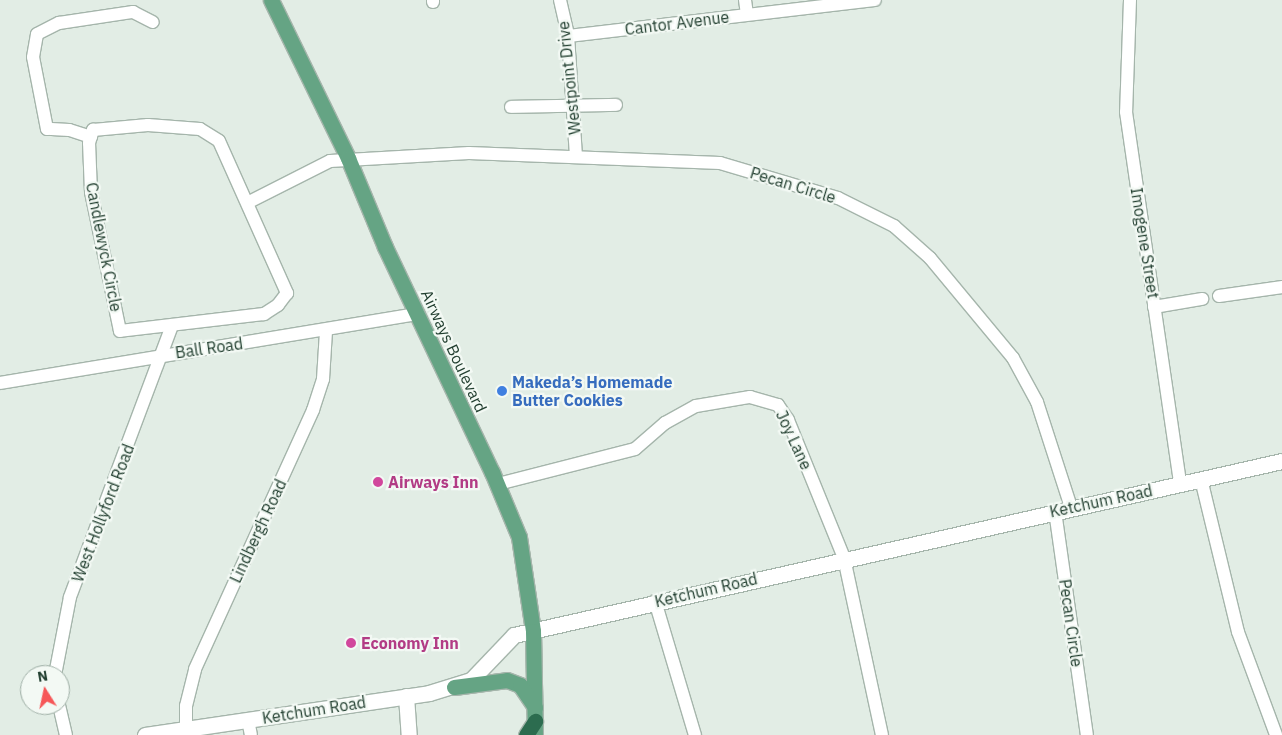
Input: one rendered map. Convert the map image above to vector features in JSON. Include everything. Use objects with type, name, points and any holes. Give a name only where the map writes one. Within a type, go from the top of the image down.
[{"type":"highway","points":[[526,735],[535,722]]},
{"type":"main road","name":"Airways Boulevard","points":[[272,0],[348,158],[384,247],[418,314],[498,484],[521,546],[533,631],[535,722]]},
{"type":"main road","name":"Ketchum Road","points":[[145,735],[186,730],[249,728],[454,687],[471,680],[514,635],[844,558],[1282,461]]},
{"type":"main road","points":[[454,687],[507,680],[520,685],[535,722]]},
{"type":"main road","points":[[406,696],[409,735]]},
{"type":"street","name":"Westpoint Drive","points":[[560,0],[568,36],[576,156]]},
{"type":"street","points":[[745,0],[748,14]]},
{"type":"street","name":"Cantor Avenue","points":[[568,36],[875,0]]},
{"type":"street","name":"Imogene Street","points":[[1130,0],[1126,112],[1180,484]]},
{"type":"street","points":[[91,137],[69,130],[47,129],[33,56],[37,34],[59,23],[133,12],[153,22]]},
{"type":"street","points":[[511,107],[616,105]]},
{"type":"street","name":"Candlewyck Circle","points":[[148,125],[200,129],[219,141],[249,202],[287,293],[278,305],[264,314],[120,331],[91,192],[91,137],[93,130],[148,125]]},
{"type":"street","name":"Pecan Circle","points":[[348,158],[468,153],[720,163],[838,198],[894,226],[930,258],[1013,358],[1037,402],[1071,507]]},
{"type":"street","points":[[249,202],[330,161],[348,158]]},
{"type":"street","points":[[1219,296],[1282,287]]},
{"type":"street","points":[[1154,306],[1202,299]]},
{"type":"street","name":"Ball Road","points":[[0,383],[164,355],[326,332],[418,314]]},
{"type":"street","points":[[164,355],[172,325]]},
{"type":"street","name":"Lindbergh Road","points":[[186,730],[186,706],[195,669],[313,410],[323,378],[326,332]]},
{"type":"street","name":"West Hollyford Road","points":[[57,665],[70,597],[164,355]]},
{"type":"street","name":"Joy Lane","points":[[498,484],[635,449],[665,424],[696,406],[750,397],[778,405],[788,420],[844,558],[882,735]]},
{"type":"street","points":[[1200,479],[1238,632],[1276,735]]},
{"type":"street","name":"Pecan Circle","points":[[1055,511],[1088,735]]},
{"type":"street","points":[[656,602],[695,735]]},
{"type":"street","points":[[61,715],[66,735]]},
{"type":"place","name":"Makeda’s Homemade Butter Cookies","points":[[502,391]]},
{"type":"place","name":"Airways Inn","points":[[378,482]]},
{"type":"place","name":"Economy Inn","points":[[351,643]]}]
